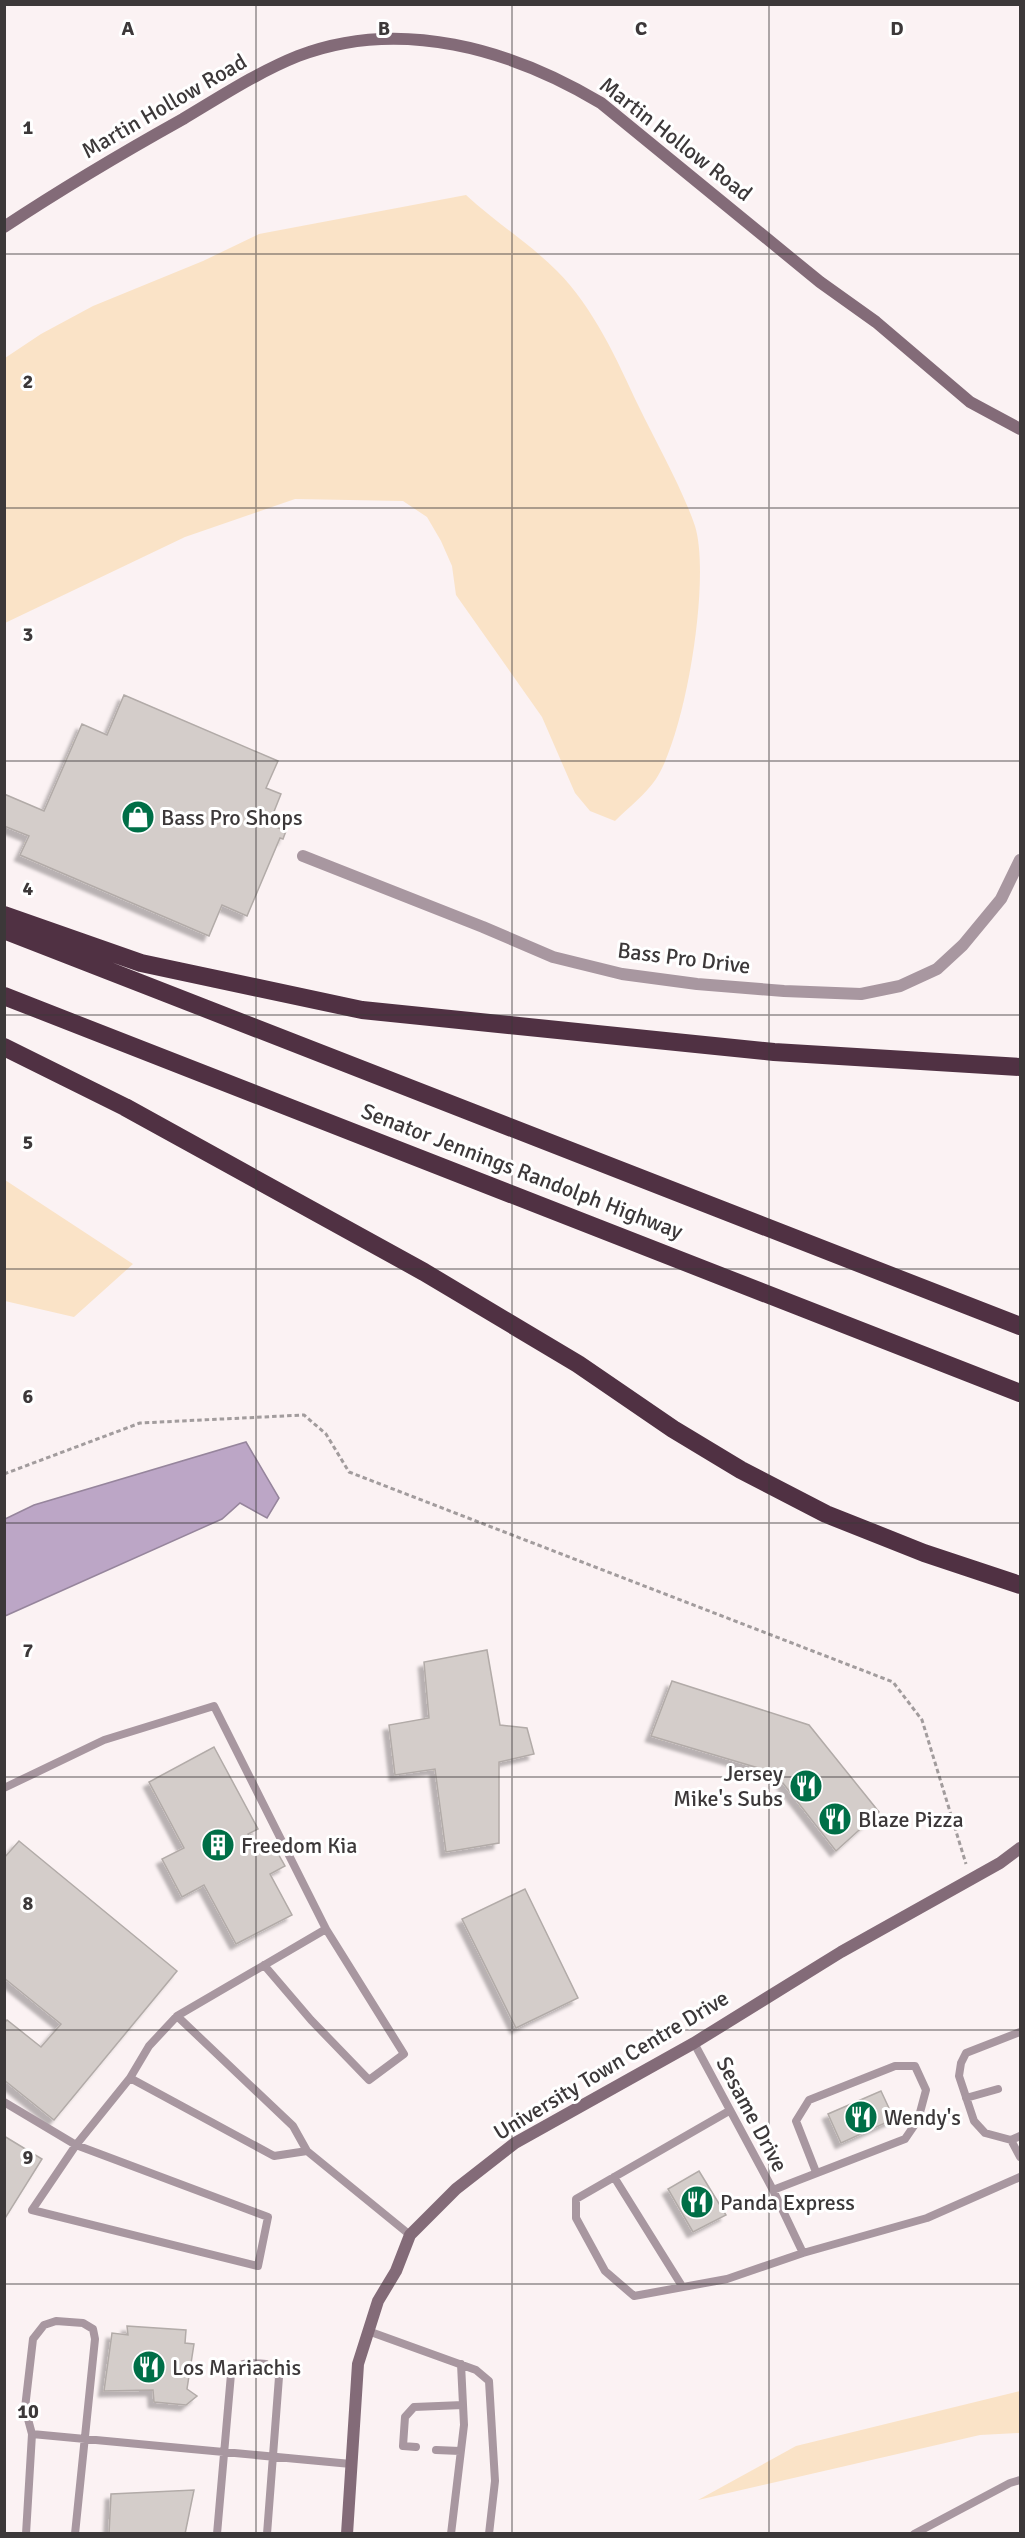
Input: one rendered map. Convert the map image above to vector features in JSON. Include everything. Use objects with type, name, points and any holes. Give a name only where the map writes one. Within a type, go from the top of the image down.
[{"type":"highway","points":[[4,915],[141,963],[362,1010],[774,1052],[1020,1067]]},
{"type":"highway","name":"Senator Jennings Randolph Highway","points":[[4,930],[1020,1326]]},
{"type":"highway","name":"Senator Jennings Randolph Highway","points":[[4,996],[485,1182],[1020,1393]]},
{"type":"highway","points":[[4,1047],[124,1107],[424,1272],[578,1364],[673,1429],[741,1470],[826,1514],[924,1553],[1020,1585]]},
{"type":"street","name":"Martin Hollow Road","points":[[4,227],[122,154],[279,64],[332,46],[370,38],[442,41],[483,51],[531,68],[571,85],[601,103],[820,282],[876,322],[970,402],[1020,429]]},
{"type":"street","name":"Bass Pro Drive","points":[[303,856],[553,957],[622,974],[697,984],[861,994],[900,986],[937,969],[963,945],[1000,899],[1020,860]]},
{"type":"street","name":"University Town Centre Drive","points":[[346,2534],[358,2364],[378,2301],[396,2271],[410,2235],[456,2189],[515,2143],[694,2043],[841,1952],[971,1880],[1020,1848]]},
{"type":"lane","points":[[4,1788],[104,1740],[214,1706],[326,1929],[404,2054],[369,2080],[311,2020],[264,1965]]},
{"type":"lane","points":[[4,2102],[76,2145],[268,2217],[258,2266],[32,2210],[76,2145],[130,2078],[150,2046],[177,2016],[326,1929]]},
{"type":"lane","points":[[177,2016],[293,2127],[307,2151],[410,2235]]},
{"type":"lane","points":[[1020,2032],[966,2053],[961,2062],[959,2076],[974,2121],[985,2133],[1011,2140],[1020,2136]]},
{"type":"lane","name":"Sesame Drive","points":[[694,2043],[773,2190],[803,2253]]},
{"type":"lane","points":[[773,2190],[905,2139],[918,2120],[926,2090],[915,2066],[895,2066],[809,2100],[796,2121],[816,2172]]},
{"type":"lane","points":[[130,2078],[274,2156],[307,2151]]},
{"type":"lane","points":[[966,2098],[998,2089]]},
{"type":"lane","points":[[729,2111],[576,2199],[576,2218],[605,2271],[634,2296],[727,2278],[803,2253],[927,2218],[1020,2176]]},
{"type":"lane","points":[[1011,2140],[1020,2157]]},
{"type":"lane","points":[[614,2177],[681,2286]]},
{"type":"lane","points":[[26,2534],[32,2434],[25,2408],[33,2339],[44,2325],[56,2321],[83,2323],[93,2329],[95,2339],[83,2438],[75,2534]]},
{"type":"lane","points":[[368,2331],[476,2370],[489,2381],[495,2481],[489,2534]]},
{"type":"lane","points":[[217,2534],[231,2374],[236,2366],[243,2362],[266,2364],[279,2377],[267,2534]]},
{"type":"lane","points":[[451,2534],[464,2425],[461,2364]]},
{"type":"lane","points":[[416,2447],[403,2446],[405,2417],[414,2407],[463,2405]]},
{"type":"lane","points":[[32,2434],[351,2464]]},
{"type":"lane","points":[[436,2450],[460,2451]]},
{"type":"lane","points":[[915,2534],[1010,2483],[1020,2480]]},
{"type":"path","points":[[4,1474],[140,1423],[304,1415],[326,1434],[349,1472],[893,1682],[922,1720],[971,1880]]},
{"type":"shaded area","points":[[466,195],[557,271],[582,301],[613,353],[676,481],[695,526],[699,550],[698,617],[686,692],[677,727],[667,757],[656,779],[615,821],[590,811],[575,793],[542,717],[456,595],[452,566],[427,517],[403,501],[295,499],[185,537],[5,623],[5,358],[41,334],[93,306],[203,261],[259,234]]},
{"type":"shaded area","points":[[5,1180],[133,1264],[74,1317],[5,1301]]},
{"type":"shaded area","points":[[246,1442],[279,1498],[267,1518],[240,1503],[222,1519],[5,1616],[5,1519],[34,1505]]},
{"type":"shaded area","points":[[1020,2391],[1020,2433],[980,2435],[698,2500],[796,2446]]},
{"type":"building","name":"Bass Pro Shops","points":[[124,695],[278,761],[266,788],[281,794],[269,824],[286,831],[283,839],[280,838],[247,916],[222,905],[209,936],[20,855],[29,836],[4,826],[4,794],[44,811],[82,724],[107,735]]},
{"type":"building","points":[[487,1650],[500,1725],[527,1728],[534,1754],[499,1762],[499,1843],[446,1852],[435,1769],[395,1775],[389,1725],[429,1718],[424,1662]]},
{"type":"building","points":[[672,1681],[809,1725],[879,1812],[836,1851],[775,1773],[651,1736]]},
{"type":"building","name":"Freedom Kia","points":[[214,1747],[258,1829],[248,1834],[257,1851],[272,1843],[285,1866],[270,1874],[292,1915],[236,1944],[204,1885],[182,1897],[162,1859],[184,1848],[149,1782]]},
{"type":"building","points":[[19,1841],[177,1971],[54,2120],[4,2080],[4,2023],[7,2020],[41,2047],[61,2024],[4,1978],[4,1858]]},
{"type":"building","points":[[525,1889],[578,1998],[516,2028],[462,1919]]},
{"type":"building","name":"Wendy's","points":[[881,2091],[894,2119],[841,2143],[828,2114]]},
{"type":"building","points":[[4,2136],[42,2159],[4,2220]]},
{"type":"building","name":"Panda Express","points":[[699,2171],[726,2215],[693,2232],[668,2189]]},
{"type":"building","name":"Los Mariachis","points":[[127,2326],[186,2330],[185,2343],[194,2344],[187,2389],[197,2396],[186,2405],[154,2402],[153,2390],[104,2391],[112,2333],[128,2335]]},
{"type":"building","points":[[194,2490],[185,2534],[109,2534],[111,2494]]},
{"type":"place","name":"Bass Pro Shops","points":[[138,817]]},
{"type":"place","name":"Jersey Mike's Subs","points":[[806,1786]]},
{"type":"place","name":"Blaze Pizza","points":[[835,1819]]},
{"type":"place","name":"Freedom Kia","points":[[218,1845]]},
{"type":"place","name":"Wendy's","points":[[861,2117]]},
{"type":"place","name":"Panda Express","points":[[697,2202]]},
{"type":"place","name":"Los Mariachis","points":[[149,2367]]}]
